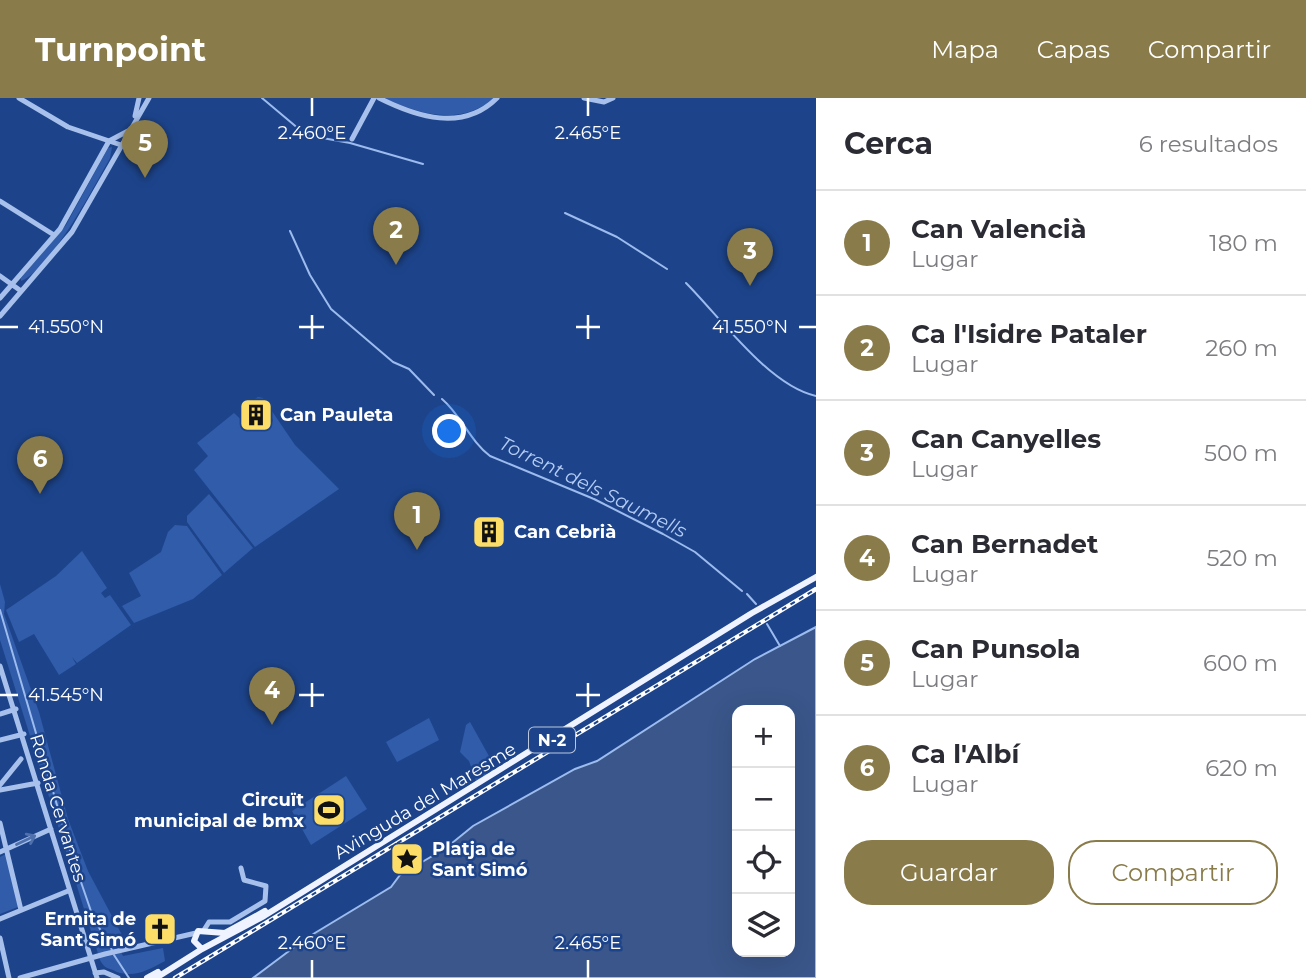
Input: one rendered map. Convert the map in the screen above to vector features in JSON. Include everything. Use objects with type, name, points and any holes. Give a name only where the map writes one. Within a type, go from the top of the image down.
[{"type":"main road","name":"Avinguda del Maresme","points":[[157,977],[202,949],[251,924],[752,613],[816,577]]},
{"type":"main road","name":"Avinguda del Maresme","points":[[207,931],[225,933],[333,872]]},
{"type":"main road","points":[[147,978],[187,954],[196,933],[207,931],[212,944]]},
{"type":"main road","points":[[194,942],[202,949]]},
{"type":"street","points":[[19,98],[68,127],[121,145]]},
{"type":"street","points":[[0,298],[72,211],[109,141],[125,134],[132,126],[139,98]]},
{"type":"street","points":[[0,316],[72,232],[149,98]]},
{"type":"street","points":[[352,139],[374,98]]},
{"type":"street","points":[[379,98],[422,115],[457,119],[478,112],[497,98]]},
{"type":"street","points":[[584,98],[604,102],[613,98]]},
{"type":"street","points":[[0,201],[54,235]]},
{"type":"street","points":[[0,276],[21,291]]},
{"type":"street","name":"Ronda Cervantes","points":[[0,666],[96,976]]},
{"type":"street","points":[[0,714],[15,710]]},
{"type":"street","points":[[0,740],[22,734]]},
{"type":"street","points":[[0,787],[21,759]]},
{"type":"street","points":[[0,787],[37,783]]},
{"type":"street","points":[[0,823],[3,851],[20,910]]},
{"type":"street","points":[[3,851],[51,829]]},
{"type":"street","points":[[207,931],[209,922],[230,922],[265,901],[265,886],[244,880],[241,868]]},
{"type":"street","points":[[0,919],[69,890]]},
{"type":"street","points":[[20,978],[89,958],[196,933]]},
{"type":"street","points":[[182,937],[194,942]]},
{"type":"street","points":[[0,938],[9,978]]},
{"type":"street","points":[[96,976],[104,972],[118,978]]},
{"type":"shaded area","points":[[385,98],[494,98],[482,107],[468,112],[440,115],[412,109]]},
{"type":"shaded area","points":[[112,147],[110,158],[58,245],[32,274],[21,281],[66,225],[108,148]]},
{"type":"shaded area","points":[[258,397],[263,398],[295,445],[339,489],[255,547],[194,470],[208,456],[197,443],[234,413],[249,427],[260,425],[263,429],[270,429],[268,424],[273,421],[272,418],[263,422],[265,417],[258,407],[252,411],[247,404]]},
{"type":"shaded area","points":[[209,494],[253,548],[224,573],[187,522],[187,516]]},
{"type":"shaded area","points":[[175,525],[187,526],[222,575],[193,599],[134,623],[122,606],[141,596],[129,573],[161,552],[168,532]]},
{"type":"shaded area","points":[[82,551],[107,588],[101,593],[105,598],[110,595],[131,625],[77,663],[72,657],[76,664],[59,675],[34,634],[19,642],[6,610],[56,576]]},
{"type":"shaded area","points":[[0,584],[5,602],[4,614],[39,712],[68,819],[88,871],[122,935],[118,946],[123,956],[163,948],[165,961],[147,970],[124,974],[106,967],[100,960],[0,640]]},
{"type":"shaded area","points":[[816,627],[816,978],[253,978],[305,939],[391,887],[400,875],[446,848],[473,826],[575,769],[597,761],[755,659]]},
{"type":"shaded area","points":[[429,718],[439,740],[397,762],[386,742]]},
{"type":"shaded area","points":[[470,722],[494,765],[494,770],[476,781],[469,761],[460,752],[466,725]]},
{"type":"shaded area","name":"Circuït municipal de bmx","points":[[346,776],[367,809],[311,845],[292,811]]},
{"type":"shaded area","points":[[6,854],[18,907],[0,914],[0,857]]},
{"type":"waterway","points":[[262,98],[306,135],[350,143],[423,164]]},
{"type":"waterway","points":[[565,213],[617,237],[667,269]]},
{"type":"waterway","name":"Torrent dels Saumells","points":[[290,231],[310,275],[331,309],[393,362],[409,369],[434,395]]},
{"type":"waterway","points":[[686,283],[763,365],[798,390],[816,396]]},
{"type":"waterway","name":"Torrent dels Saumells","points":[[442,399],[490,456],[594,499],[663,534],[695,552],[742,591]]},
{"type":"waterway","name":"Torrent dels Saumells","points":[[747,594],[756,604]]},
{"type":"waterway","points":[[0,610],[71,853],[93,917],[112,950]]},
{"type":"waterway","points":[[767,624],[780,646]]},
{"type":"waterway","points":[[114,955],[129,978]]},
{"type":"railway","points":[[175,978],[816,589]]},
{"type":"place","name":"Can Punsola","points":[[145,178]]},
{"type":"place","name":"Ca l'Isidre Pataler","points":[[396,265]]},
{"type":"place","name":"Can Canyelles","points":[[750,286]]},
{"type":"place","name":"Can Pauleta","points":[[256,415]]},
{"type":"place","name":"Ca l'Albí","points":[[40,494]]},
{"type":"place","name":"Can Cebrià","points":[[489,532]]},
{"type":"place","name":"Can Valencià","points":[[417,550]]},
{"type":"place","name":"Can Bernadet","points":[[272,725]]},
{"type":"place","name":"Circuït municipal de bmx","points":[[329,810]]},
{"type":"place","name":"Platja de Sant Simó","points":[[407,859]]},
{"type":"place","name":"Ermita de Sant Simó","points":[[160,929]]}]
